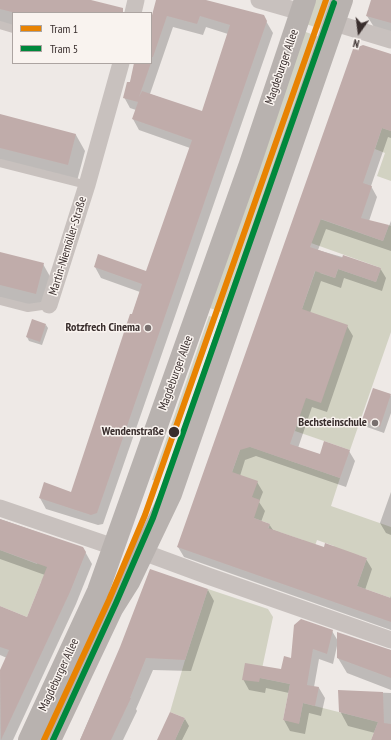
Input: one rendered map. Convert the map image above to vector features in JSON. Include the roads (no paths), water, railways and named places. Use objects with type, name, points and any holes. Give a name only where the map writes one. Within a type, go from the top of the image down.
[{"type":"main road","name":"Magdeburger Allee","points":[[50,740],[112,609],[129,582],[171,494],[342,0]]},
{"type":"main road","name":"Magdeburger Allee","points":[[29,740],[98,591],[250,164],[303,6]]},
{"type":"street","points":[[133,12],[136,0]]},
{"type":"street","points":[[259,0],[303,6]]},
{"type":"street","points":[[335,23],[391,40]]},
{"type":"street","name":"Martin-Niemöller-Straße","points":[[49,305],[87,185],[121,64]]},
{"type":"street","points":[[0,508],[114,547]]},
{"type":"street","points":[[143,552],[391,640]]},
{"type":"lane","points":[[0,25],[12,28]]},
{"type":"lane","name":"Martin-Niemöller-Straße","points":[[0,163],[87,185]]},
{"type":"lane","name":"Martin-Niemöller-Straße","points":[[0,301],[28,308],[49,305]]},
{"type":"tram line","name":"1","points":[[44,740],[109,600],[145,515],[326,0]]},
{"type":"tram line","name":"5","points":[[53,740],[153,518],[334,3]]},
{"type":"place","name":"Rotzfrech Cinema","points":[[148,328]]},
{"type":"place","name":"Bechsteinschule","points":[[375,423]]},
{"type":"place","name":"Wendenstraße","points":[[174,432]]}]
